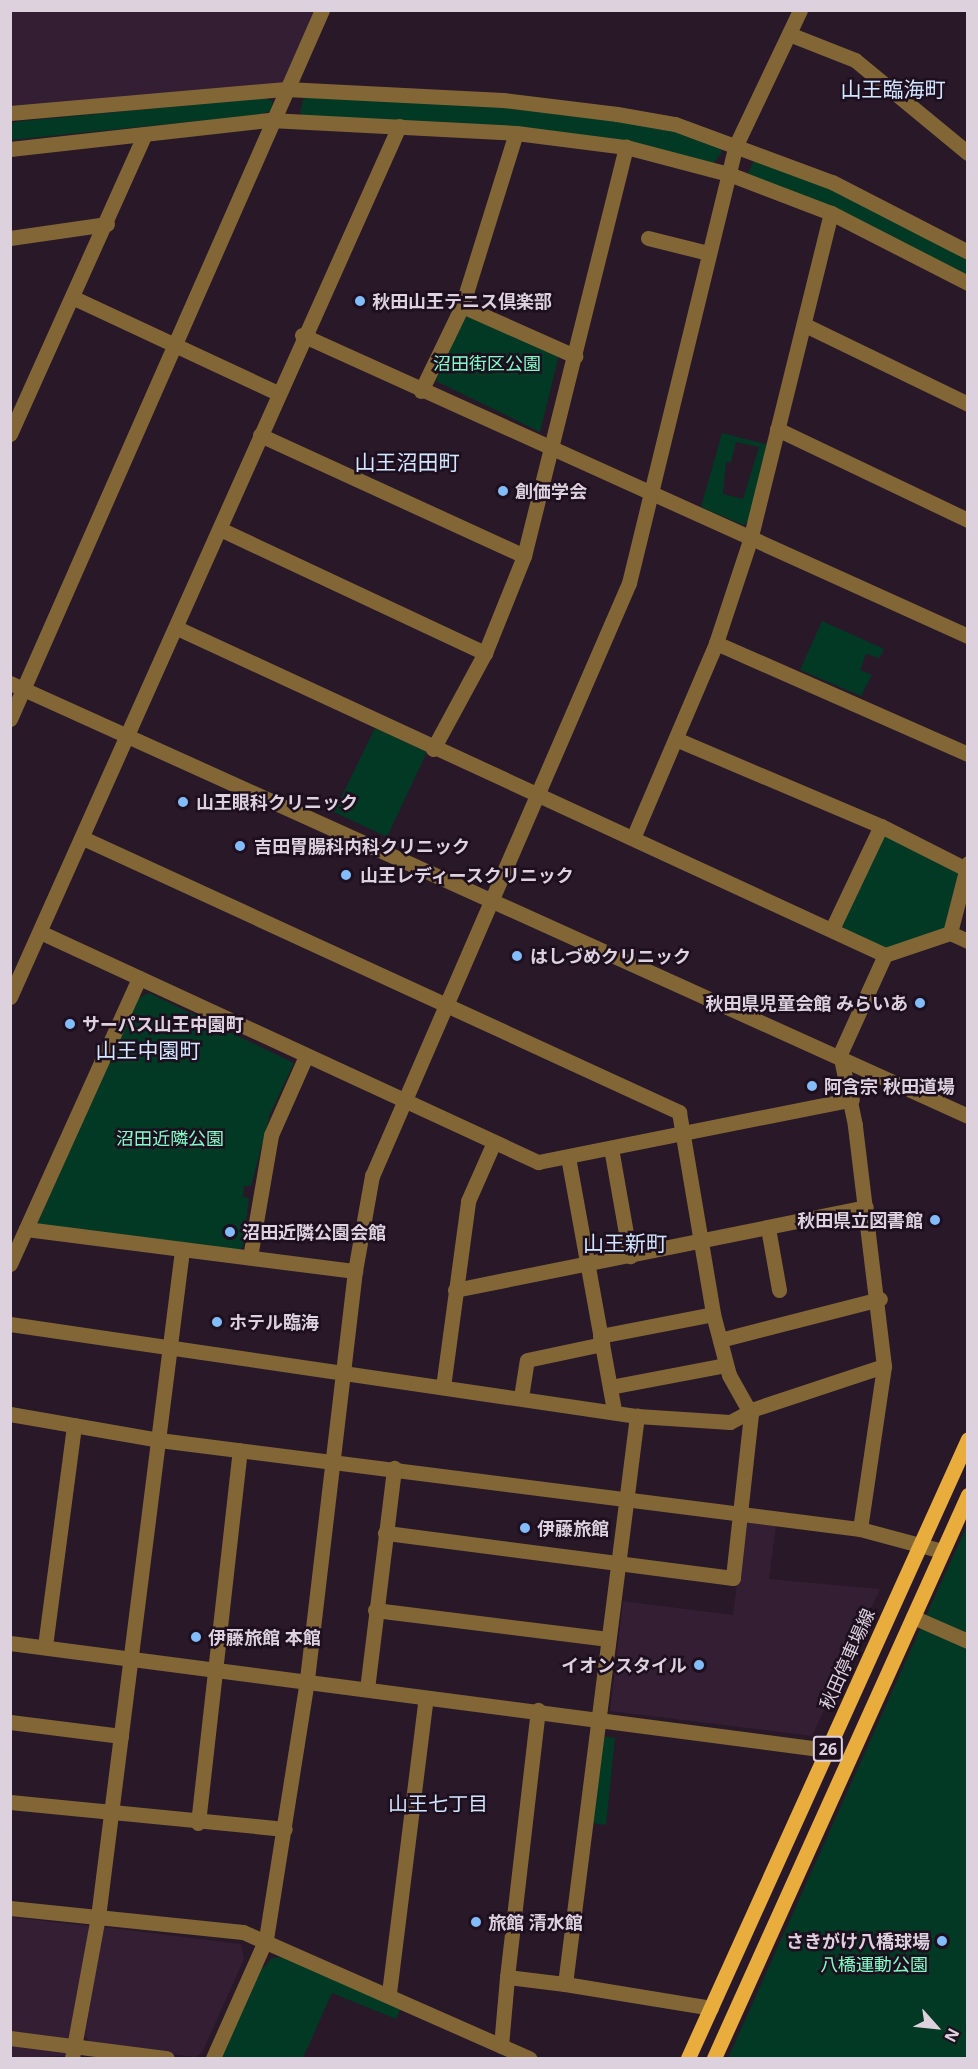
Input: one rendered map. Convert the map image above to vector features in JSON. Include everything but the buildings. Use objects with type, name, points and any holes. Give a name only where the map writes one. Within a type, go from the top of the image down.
[{"type":"main road","name":"秋田停車場線","points":[[688,2058],[968,1439]]},
{"type":"main road","name":"26","points":[[714,2058],[968,1495]]},
{"type":"street","points":[[10,719],[17,686],[174,343],[270,120],[322,10]]},
{"type":"street","points":[[213,2058],[266,1939],[308,1679],[336,1461],[355,1271],[372,1176],[629,583],[648,494],[736,146],[800,10]]},
{"type":"street","points":[[789,34],[855,60],[968,153]]},
{"type":"street","points":[[10,113],[286,89],[503,100],[617,114],[675,124],[831,182],[968,252]]},
{"type":"street","points":[[10,148],[270,120],[516,133],[626,147],[729,174],[831,213],[968,283]]},
{"type":"street","points":[[10,997],[85,839],[302,335],[399,126]]},
{"type":"street","points":[[421,391],[462,306],[516,133]]},
{"type":"street","points":[[10,434],[74,298],[145,134]]},
{"type":"street","points":[[433,749],[485,653],[524,556],[554,449],[626,147]]},
{"type":"street","points":[[633,838],[678,740],[716,643],[750,540],[777,429],[807,326],[831,213]]},
{"type":"street","points":[[10,238],[107,224]]},
{"type":"street","points":[[648,238],[708,253]]},
{"type":"street","points":[[74,298],[278,393]]},
{"type":"street","points":[[462,306],[575,356]]},
{"type":"street","points":[[807,326],[968,404]]},
{"type":"street","points":[[302,335],[648,494],[968,636]]},
{"type":"street","points":[[777,429],[968,520]]},
{"type":"street","points":[[260,435],[524,556]]},
{"type":"street","points":[[220,530],[485,653]]},
{"type":"street","points":[[177,628],[433,749],[539,795],[885,955],[950,933],[968,941]]},
{"type":"street","points":[[716,643],[968,754]]},
{"type":"street","points":[[17,686],[492,901],[840,1054],[968,1116]]},
{"type":"street","points":[[678,740],[881,826],[967,866],[950,933]]},
{"type":"street","points":[[832,929],[881,826]]},
{"type":"street","points":[[85,839],[674,1106],[685,1131],[713,1314],[726,1365],[750,1414],[742,1514],[733,1578],[386,1533]]},
{"type":"street","points":[[40,932],[538,1162],[852,1099]]},
{"type":"street","points":[[860,1529],[884,1366],[880,1299],[852,1099],[840,1054],[885,955]]},
{"type":"street","points":[[10,1264],[140,978]]},
{"type":"street","points":[[250,1257],[271,1135],[306,1056]]},
{"type":"street","points":[[443,1387],[468,1201],[495,1142]]},
{"type":"street","points":[[611,1148],[630,1256]]},
{"type":"street","points":[[568,1157],[585,1264],[614,1411]]},
{"type":"street","points":[[455,1290],[866,1207]]},
{"type":"street","points":[[768,1228],[779,1290]]},
{"type":"street","points":[[26,1229],[355,1271]]},
{"type":"street","points":[[75,2052],[98,1917],[112,1815],[182,1250]]},
{"type":"street","points":[[720,1340],[880,1299]]},
{"type":"street","points":[[522,1397],[527,1360],[713,1314]]},
{"type":"street","points":[[10,1324],[169,1350],[522,1397],[637,1416],[730,1422],[884,1366]]},
{"type":"street","points":[[610,1387],[726,1365]]},
{"type":"street","points":[[10,1414],[159,1440],[394,1468],[860,1529],[920,1543],[942,1551]]},
{"type":"street","points":[[565,1984],[637,1416]]},
{"type":"street","points":[[45,1646],[74,1425]]},
{"type":"street","points":[[198,1822],[219,1668],[240,1450]]},
{"type":"street","points":[[367,1689],[394,1468]]},
{"type":"street","points":[[375,1610],[608,1639]]},
{"type":"street","points":[[913,1617],[968,1641]]},
{"type":"street","points":[[10,1643],[131,1655],[426,1698],[599,1717],[827,1750]]},
{"type":"street","points":[[388,1993],[426,1698]]},
{"type":"street","points":[[501,2046],[538,1710]]},
{"type":"street","points":[[10,1722],[121,1736]]},
{"type":"street","points":[[10,1802],[112,1815],[285,1828]]},
{"type":"street","points":[[10,1908],[266,1939],[530,2058]]},
{"type":"street","points":[[507,1977],[711,2008]]},
{"type":"street","points":[[10,2038],[75,2052],[167,2058]]},
{"type":"shaded area","points":[[11,11],[318,11],[280,94],[11,120]]},
{"type":"shaded area","points":[[745,1522],[776,1526],[769,1579],[880,1589],[812,1736],[610,1711],[623,1601],[733,1615]]},
{"type":"shaded area","points":[[11,1917],[89,1926],[76,2039],[11,2034]]},
{"type":"shaded area","points":[[103,1927],[241,1944],[244,1959],[202,2053],[195,2057],[91,2044],[85,2035]]},
{"type":"shaded area","points":[[10,2043],[63,2048],[67,2056],[11,2058]]},
{"type":"green space","points":[[312,97],[420,98],[672,127],[719,146],[722,152],[713,164],[627,145],[305,118],[300,113],[303,99]]},
{"type":"green space","points":[[264,98],[273,101],[271,111],[258,115],[11,140],[11,123],[22,121]]},
{"type":"green space","points":[[755,159],[831,185],[967,255],[967,277],[756,181],[748,173]]},
{"type":"green space","name":"沼田街区公園","points":[[479,315],[559,355],[540,432],[436,381],[464,316]]},
{"type":"green space","points":[[722,433],[769,445],[749,522],[743,525],[701,507]],"holes":[[[736,442],[759,447],[743,499],[723,494],[726,462],[731,462]]]},
{"type":"green space","points":[[822,621],[884,649],[879,658],[866,654],[860,670],[872,675],[861,696],[800,670]]},
{"type":"green space","points":[[375,728],[427,752],[387,837],[334,812]]},
{"type":"green space","points":[[882,834],[960,872],[944,932],[886,950],[838,926]]},
{"type":"green space","name":"沼田近隣公園","points":[[149,993],[294,1063],[270,1114],[251,1186],[244,1186],[243,1197],[249,1198],[243,1247],[236,1252],[41,1228],[38,1222],[138,998]]},
{"type":"green space","name":"八橋運動公園","points":[[967,1526],[967,2058],[728,2058],[935,1596]]},
{"type":"green space","points":[[601,1736],[615,1738],[606,1825],[592,1823]]},
{"type":"green space","points":[[284,1957],[401,2008],[396,2019],[332,1993],[303,2058],[220,2058],[261,1970],[272,1958]]},
{"type":"place","name":"秋田山王テニス倶楽部","points":[[360,301]]},
{"type":"place","name":"創価学会","points":[[503,491]]},
{"type":"place","name":"山王眼科クリニック","points":[[183,802]]},
{"type":"place","name":"吉田胃腸科内科クリニック","points":[[240,846]]},
{"type":"place","name":"山王レディースクリニック","points":[[346,875]]},
{"type":"place","name":"はしづめクリニック","points":[[517,956]]},
{"type":"place","name":"秋田県児童会館 みらいあ","points":[[920,1003]]},
{"type":"place","name":"サーパス山王中園町","points":[[70,1024]]},
{"type":"place","name":"阿含宗 秋田道場","points":[[812,1086]]},
{"type":"place","name":"秋田県立図書館","points":[[935,1220]]},
{"type":"place","name":"沼田近隣公園会館","points":[[230,1232]]},
{"type":"place","name":"ホテル臨海","points":[[217,1322]]},
{"type":"place","name":"伊藤旅館","points":[[525,1528]]},
{"type":"place","name":"伊藤旅館 本館","points":[[196,1637]]},
{"type":"place","name":"イオンスタイル","points":[[699,1665]]},
{"type":"place","name":"旅館 清水館","points":[[476,1922]]},
{"type":"place","name":"さきがけ八橋球場","points":[[942,1941]]},
{"type":"district","name":"山王臨海町","points":[[893,89]]},
{"type":"district","name":"山王沼田町","points":[[407,462]]},
{"type":"district","name":"山王中園町","points":[[148,1050]]},
{"type":"district","name":"山王新町","points":[[625,1243]]},
{"type":"district","name":"山王七丁目","points":[[438,1803]]}]
